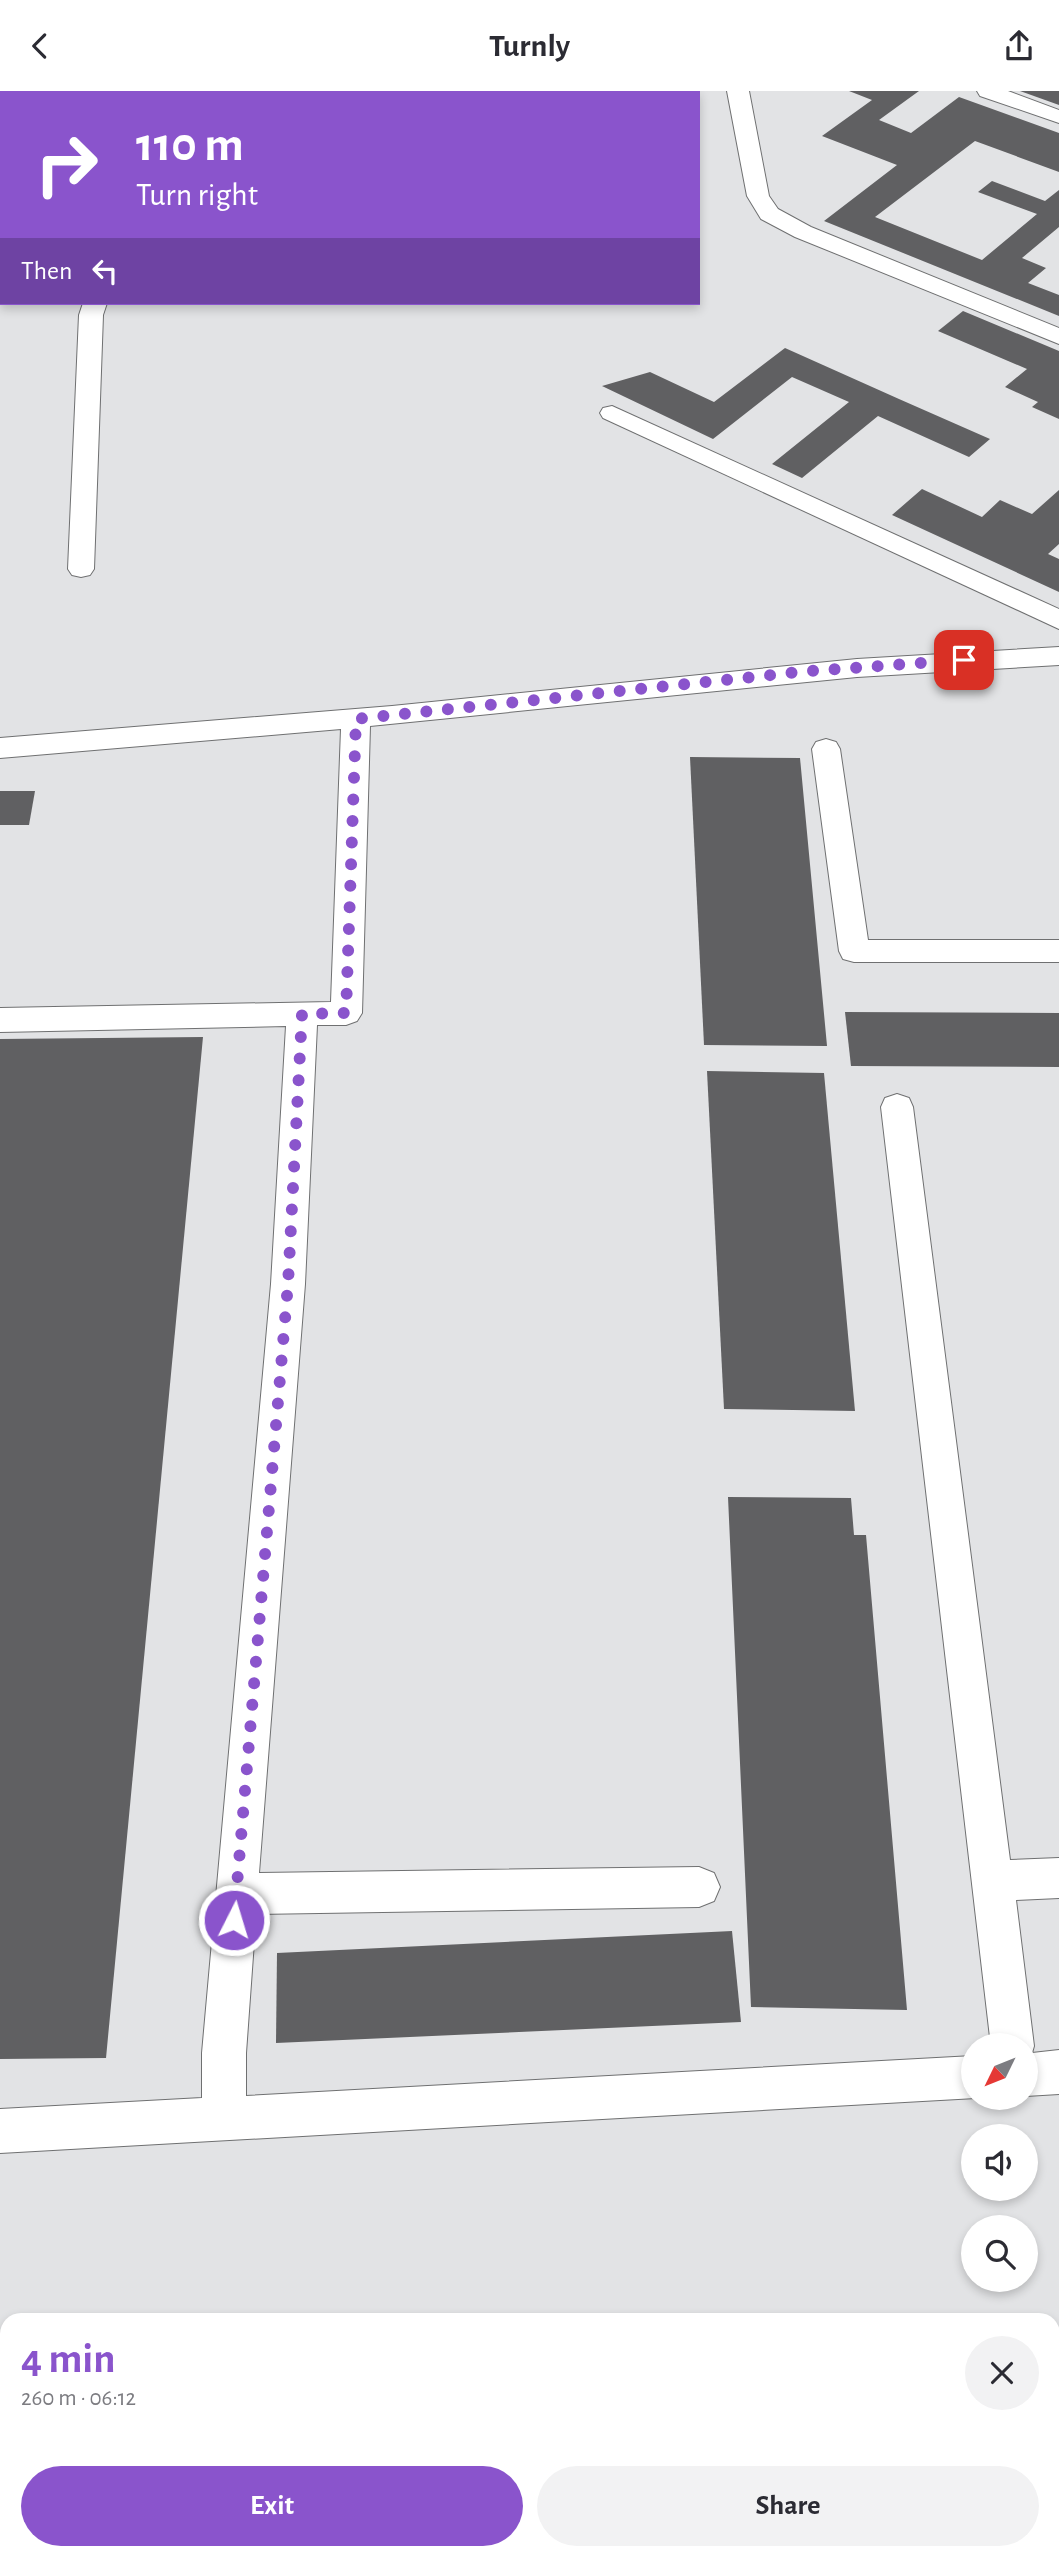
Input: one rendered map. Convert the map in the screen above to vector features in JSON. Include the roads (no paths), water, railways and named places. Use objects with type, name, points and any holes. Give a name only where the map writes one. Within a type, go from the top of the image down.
[{"type":"lane","points":[[738,91],[758,196],[769,214],[803,232],[1059,337]]},
{"type":"lane","points":[[988,91],[1059,117]]},
{"type":"lane","points":[[81,569],[91,315],[94,305]]},
{"type":"lane","points":[[612,413],[1059,620]]},
{"type":"lane","points":[[0,748],[356,719],[809,671],[990,658],[1059,656]]},
{"type":"lane","points":[[0,1020],[346,1013],[356,719]]},
{"type":"lane","points":[[826,749],[854,951],[1059,951]]},
{"type":"lane","points":[[224,2119],[224,2053],[288,1284],[302,1014]]},
{"type":"lane","points":[[897,1107],[1011,2033]]},
{"type":"lane","points":[[992,1881],[1059,1878]]},
{"type":"lane","points":[[237,1893],[699,1887]]},
{"type":"lane","points":[[1038,2074],[1059,2072]]},
{"type":"lane","points":[[0,2131],[961,2079]]}]
